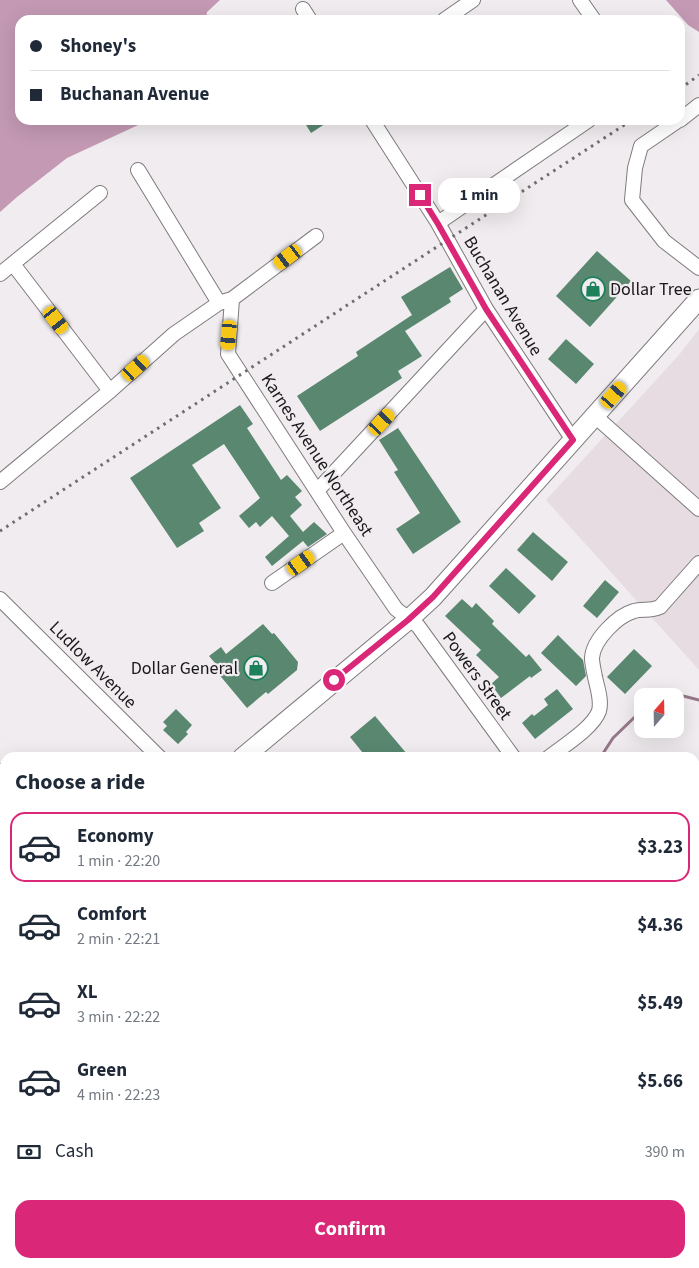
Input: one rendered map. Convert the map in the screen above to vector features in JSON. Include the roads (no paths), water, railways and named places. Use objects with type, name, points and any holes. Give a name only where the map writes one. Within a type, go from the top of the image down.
[{"type":"main road","points":[[249,752],[433,597],[699,299]]},
{"type":"street","points":[[451,15],[473,0]]},
{"type":"street","points":[[580,0],[590,15]]},
{"type":"street","points":[[685,116],[699,105]]},
{"type":"street","name":"Buchanan Avenue","points":[[375,125],[438,224],[486,309],[573,440]]},
{"type":"street","points":[[438,224],[582,125]]},
{"type":"street","points":[[672,125],[641,146],[635,168],[632,200],[664,241],[699,268]]},
{"type":"street","points":[[138,170],[226,301]]},
{"type":"street","points":[[0,274],[100,193]]},
{"type":"street","points":[[0,482],[110,391],[174,334],[226,301],[316,236]]},
{"type":"street","points":[[13,264],[110,391]]},
{"type":"street","name":"Karnes Avenue Northeast","points":[[226,301],[228,354],[344,533],[396,609],[408,620]]},
{"type":"street","points":[[317,492],[486,309]]},
{"type":"street","points":[[595,416],[699,509]]},
{"type":"street","points":[[272,584],[344,533]]},
{"type":"street","points":[[555,752],[590,724],[599,710],[600,697],[592,657],[597,640],[615,622],[635,610],[651,611],[660,607],[699,563]]},
{"type":"street","name":"Ludlow Avenue","points":[[0,599],[154,752]]},
{"type":"street","name":"Powers Street","points":[[408,620],[418,626],[510,752]]},
{"type":"waterway","points":[[684,696],[699,700]]},
{"type":"waterway","points":[[604,752],[613,738],[634,718]]},
{"type":"railway","points":[[685,85],[699,75]]},
{"type":"railway","points":[[0,531],[624,125]]},
{"type":"place","name":"Dollar Tree","points":[[593,289]]},
{"type":"place","name":"Dollar General","points":[[256,668]]}]
